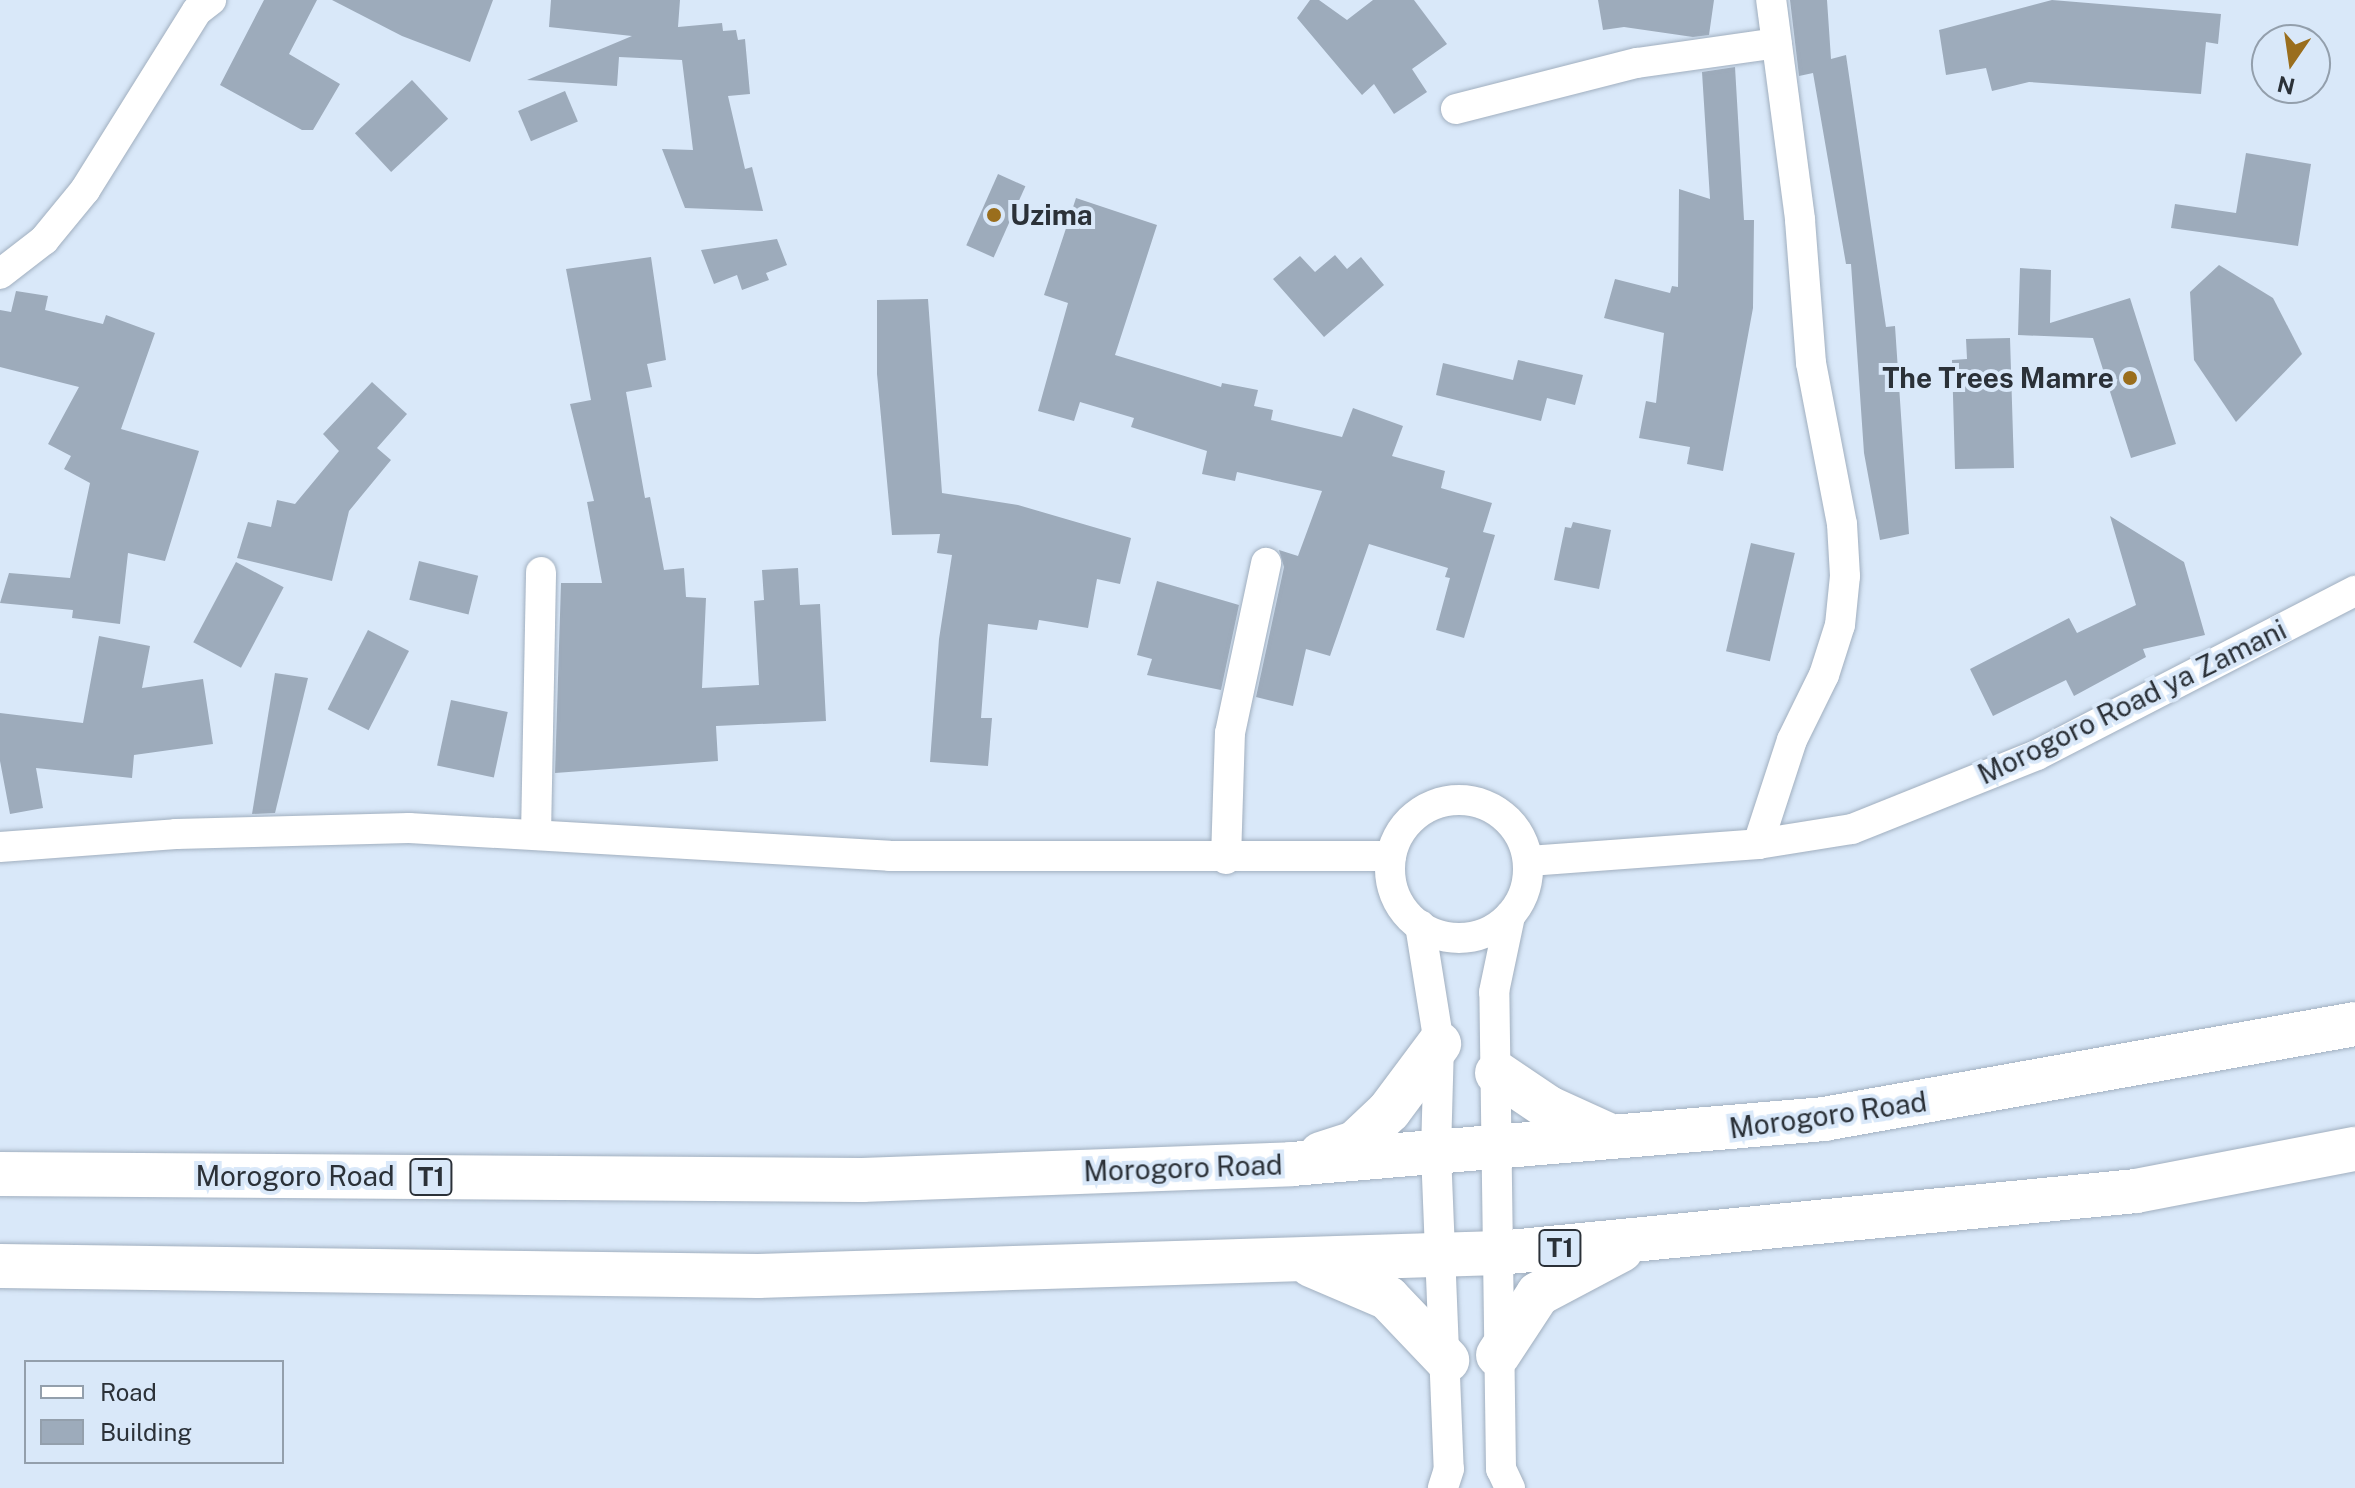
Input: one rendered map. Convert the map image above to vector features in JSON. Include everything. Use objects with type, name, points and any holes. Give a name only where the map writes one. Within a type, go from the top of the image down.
[{"type":"highway","name":"Morogoro Road","points":[[0,1174],[862,1180],[1292,1164],[1619,1139],[1824,1119],[2355,1024]]},
{"type":"highway","points":[[1292,1164],[1355,1143],[1389,1111],[1439,1044]]},
{"type":"highway","points":[[1497,1073],[1549,1108],[1619,1139]]},
{"type":"highway","name":"T1","points":[[0,1266],[758,1276],[1499,1253],[2136,1191],[2355,1149]]},
{"type":"highway","points":[[1498,1355],[1538,1294],[1637,1241]]},
{"type":"highway","points":[[1298,1260],[1388,1298],[1447,1360]]},
{"type":"street","points":[[0,274],[44,240],[85,190],[197,11],[211,0]]},
{"type":"street","points":[[1758,844],[1792,740],[1832,650],[1845,576],[1842,524],[1811,363],[1800,219],[1771,0]]},
{"type":"street","points":[[1456,109],[1637,63],[1777,43]]},
{"type":"street","points":[[1226,859],[1230,733],[1266,563]]},
{"type":"street","points":[[536,835],[541,572]]},
{"type":"street","name":"Morogoro Road ya Zamani","points":[[1529,861],[1758,844],[1852,829],[2037,755],[2355,591]]},
{"type":"street","points":[[1420,925],[1457,938],[1495,928],[1510,916],[1522,899],[1529,861],[1514,825],[1490,807],[1462,799],[1442,802],[1416,815],[1397,838],[1391,856],[1395,895],[1420,925],[1439,1044],[1436,1152],[1447,1360],[1449,1469],[1443,1488]]},
{"type":"street","points":[[0,847],[176,834],[409,828],[889,856],[1226,859],[1391,856]]},
{"type":"street","points":[[1510,916],[1494,992],[1501,1469],[1510,1488]]},
{"type":"building","points":[[264,0],[317,0],[289,54],[340,84],[313,130],[302,130],[220,85]]},
{"type":"building","points":[[332,0],[493,0],[470,62],[402,36]]},
{"type":"building","points":[[551,0],[680,0],[678,27],[722,23],[723,31],[736,30],[738,40],[745,39],[750,94],[728,96],[745,169],[752,167],[763,211],[685,208],[662,149],[693,150],[682,60],[619,57],[617,86],[527,80],[632,36],[549,27]]},
{"type":"building","points":[[1310,0],[1319,0],[1347,20],[1373,0],[1414,0],[1447,44],[1412,69],[1427,92],[1394,114],[1374,84],[1362,95],[1297,18]]},
{"type":"building","points":[[1598,0],[1714,0],[1709,35],[1693,37],[1624,27],[1603,30]]},
{"type":"building","points":[[1790,0],[1827,0],[1831,59],[1846,55],[1886,327],[1895,326],[1909,534],[1880,540],[1864,453],[1851,264],[1846,264],[1813,73],[1799,76]]},
{"type":"building","points":[[2052,0],[2221,14],[2218,44],[2206,42],[2201,94],[2029,82],[1992,91],[1986,68],[1946,75],[1939,30]]},
{"type":"building","points":[[1735,67],[1744,220],[1754,220],[1753,308],[1723,471],[1687,464],[1690,447],[1639,438],[1646,401],[1656,403],[1664,333],[1604,318],[1615,279],[1670,293],[1672,286],[1678,287],[1679,189],[1710,199],[1702,72]]},
{"type":"building","points":[[412,80],[448,119],[391,172],[355,133]]},
{"type":"building","points":[[565,91],[578,121],[531,141],[518,111]]},
{"type":"building","points":[[2246,153],[2311,164],[2298,246],[2171,228],[2175,204],[2236,213]]},
{"type":"building","name":"Uzima","points":[[998,174],[1025,186],[994,257],[966,245]]},
{"type":"building","points":[[1076,198],[1157,225],[1115,355],[1221,387],[1222,383],[1258,390],[1254,406],[1273,410],[1271,420],[1342,437],[1353,408],[1403,426],[1392,456],[1445,471],[1441,488],[1492,503],[1483,532],[1495,535],[1464,638],[1436,630],[1450,578],[1445,577],[1448,568],[1369,544],[1330,656],[1306,649],[1293,706],[1256,697],[1284,567],[1279,550],[1298,556],[1322,491],[1237,472],[1235,481],[1202,474],[1207,451],[1131,427],[1134,418],[1080,402],[1074,421],[1038,411],[1068,303],[1044,295]]},
{"type":"building","points":[[777,239],[787,265],[766,273],[769,280],[742,290],[737,275],[714,284],[701,250]]},
{"type":"building","points":[[1335,255],[1347,269],[1361,257],[1384,285],[1324,337],[1273,279],[1300,256],[1315,272]]},
{"type":"building","points":[[651,257],[666,360],[647,364],[652,387],[626,392],[645,498],[650,497],[664,570],[684,568],[686,597],[706,598],[702,688],[759,685],[754,601],[764,600],[762,570],[798,568],[800,605],[820,604],[826,721],[716,726],[718,761],[555,773],[561,583],[602,583],[587,502],[594,501],[570,404],[591,400],[566,269]]},
{"type":"building","points":[[2219,265],[2273,298],[2302,354],[2236,422],[2194,360],[2190,292]]},
{"type":"building","name":"The Trees Mamre","points":[[2020,268],[2051,270],[2050,323],[2130,298],[2176,444],[2131,458],[2093,338],[2018,335]]},
{"type":"building","points":[[16,291],[48,296],[45,310],[103,324],[106,315],[155,333],[121,429],[199,451],[165,561],[128,553],[120,624],[72,618],[73,610],[0,603],[9,573],[70,578],[90,483],[64,469],[71,456],[48,444],[79,387],[0,367],[0,310],[11,312]]},
{"type":"building","points":[[928,299],[942,493],[1018,505],[1131,538],[1120,584],[1097,579],[1088,628],[1039,620],[1037,630],[988,624],[981,718],[992,718],[988,766],[930,762],[939,639],[952,555],[937,553],[940,534],[892,535],[877,374],[877,300]]},
{"type":"building","points":[[2010,338],[2014,468],[1955,469],[1952,360],[1967,359],[1966,339]]},
{"type":"building","points":[[1518,360],[1583,375],[1575,405],[1547,398],[1541,421],[1436,395],[1443,363],[1513,380]]},
{"type":"building","points":[[372,382],[407,414],[377,448],[391,460],[349,511],[332,581],[237,558],[248,522],[271,527],[277,500],[295,504],[339,451],[323,434]]},
{"type":"building","points":[[2110,516],[2184,562],[2205,635],[2143,649],[2146,657],[2074,696],[2066,680],[1993,716],[1970,669],[2069,618],[2077,633],[2136,605]]},
{"type":"building","points":[[1573,522],[1611,530],[1599,589],[1554,580],[1565,527],[1571,528]]},
{"type":"building","points":[[1751,543],[1795,553],[1770,661],[1726,651]]},
{"type":"building","points":[[419,561],[478,576],[469,615],[409,600]]},
{"type":"building","points":[[236,562],[284,587],[241,668],[193,642]]},
{"type":"building","points":[[1157,581],[1239,605],[1221,690],[1147,675],[1152,659],[1137,655]]},
{"type":"building","points":[[368,630],[409,651],[369,730],[328,709]]},
{"type":"building","points":[[99,636],[150,646],[142,688],[203,679],[213,744],[134,755],[132,778],[36,768],[43,808],[10,814],[0,761],[0,713],[83,723]]},
{"type":"building","points":[[275,673],[308,678],[275,813],[252,814]]},
{"type":"building","points":[[451,700],[508,712],[494,778],[437,766]]},
{"type":"place","name":"Uzima","points":[[994,215]]},
{"type":"place","name":"The Trees Mamre","points":[[2130,378]]}]
